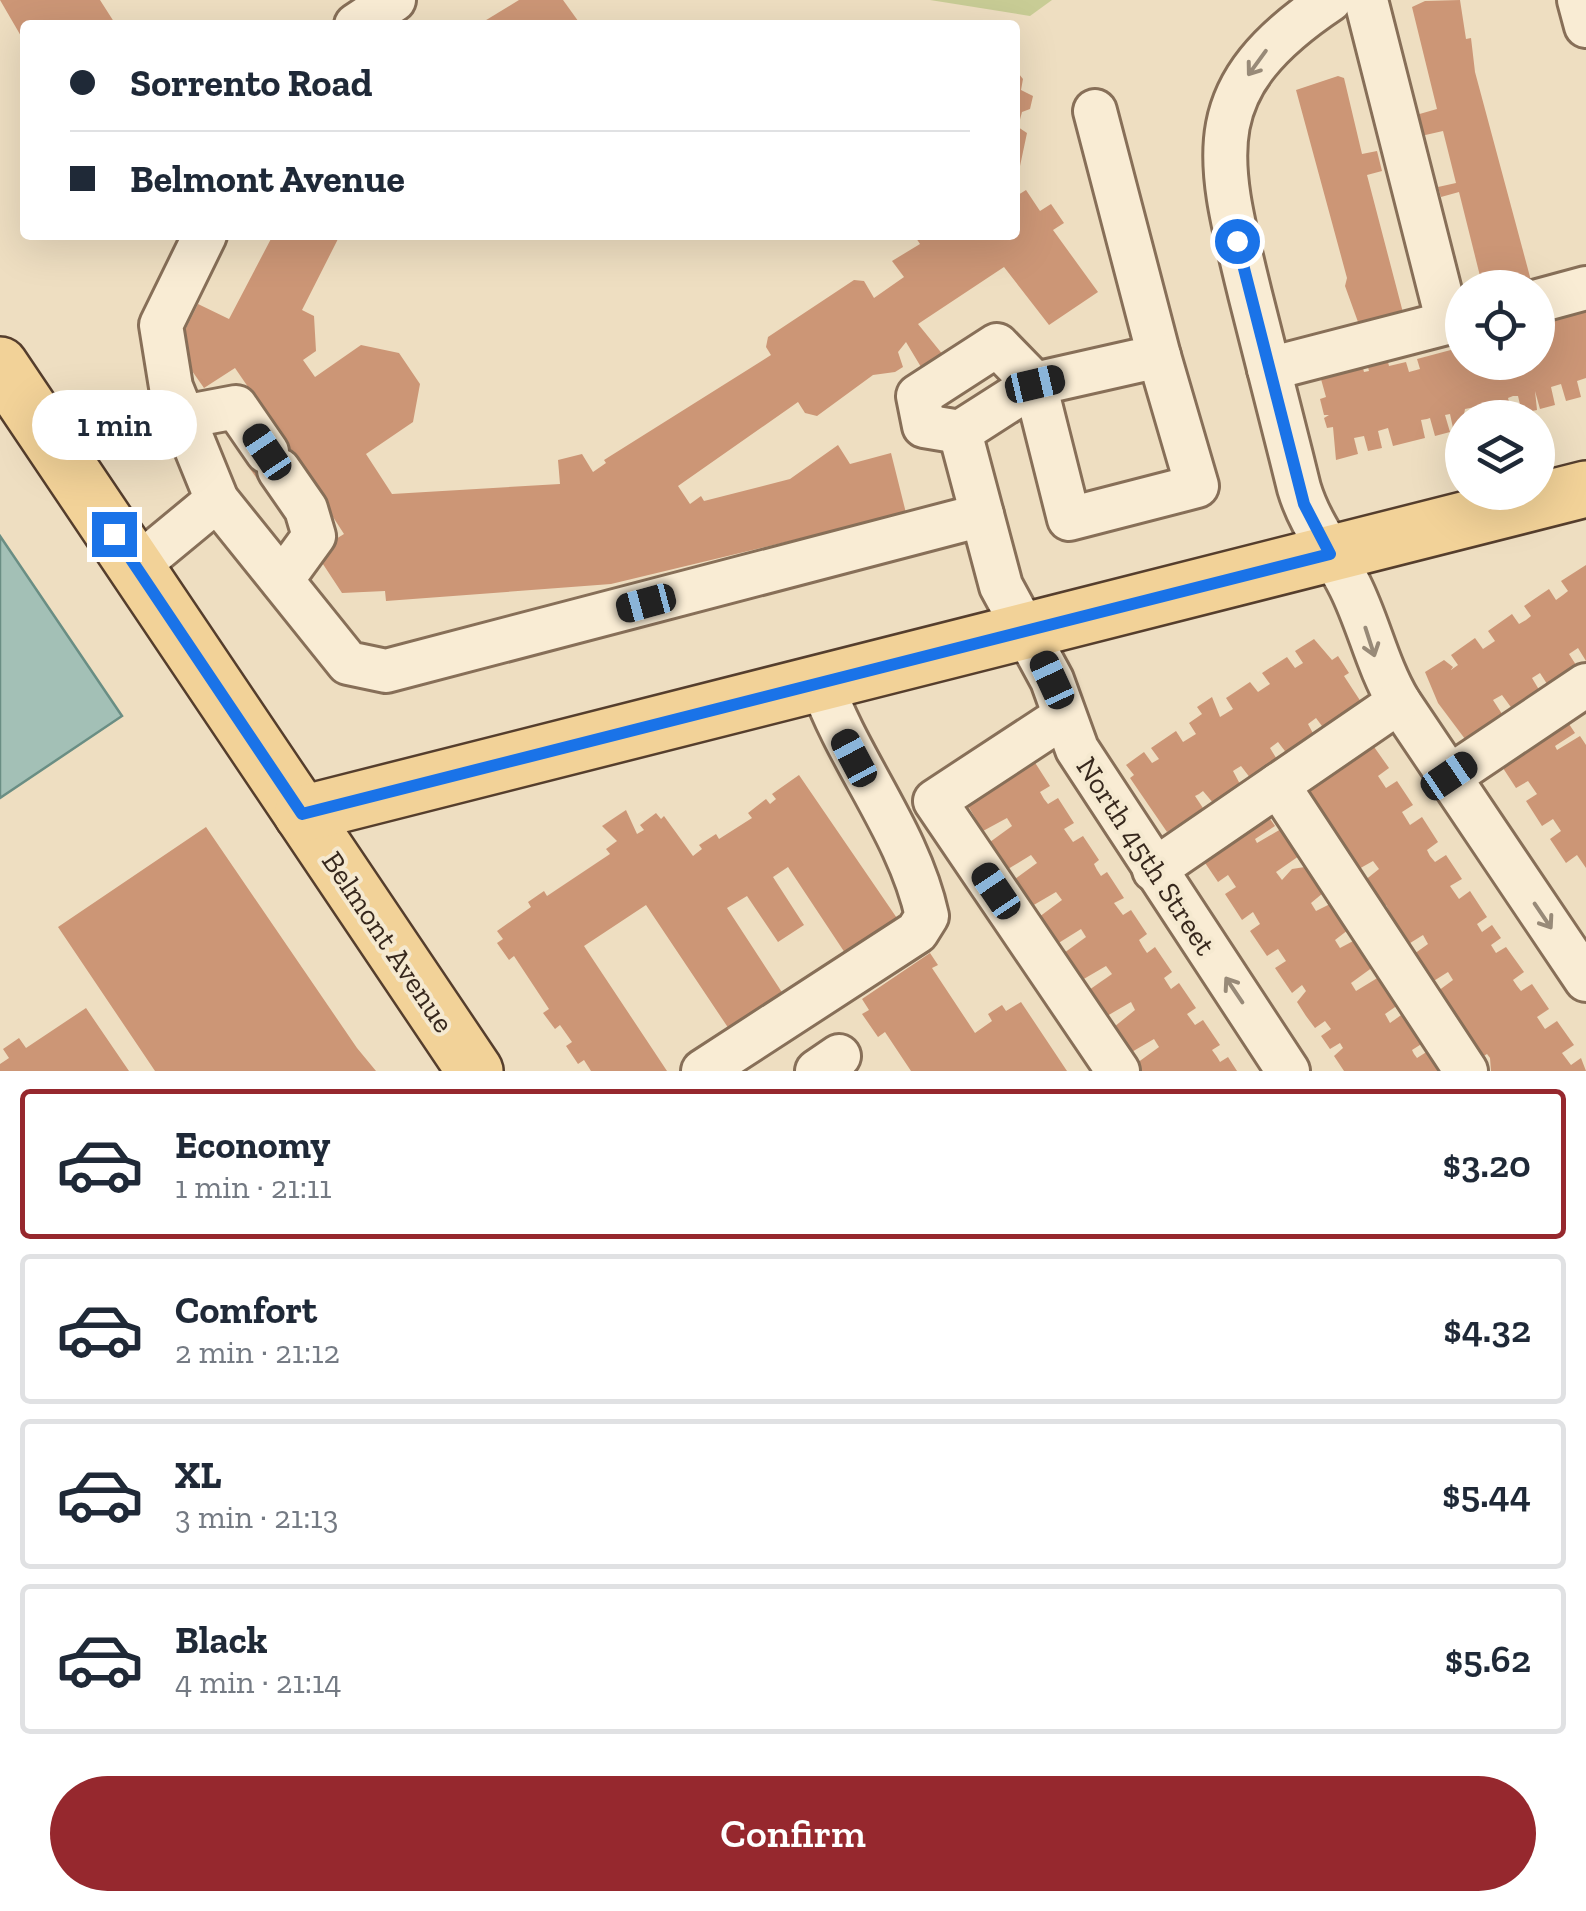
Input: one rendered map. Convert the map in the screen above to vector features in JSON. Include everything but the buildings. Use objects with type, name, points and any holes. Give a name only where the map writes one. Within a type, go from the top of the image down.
[{"type":"main road","name":"Belmont Avenue","points":[[0,365],[475,1071]]},
{"type":"main road","points":[[302,814],[1586,489]]},
{"type":"street","points":[[364,20],[394,0]]},
{"type":"street","points":[[1330,0],[1293,25],[1254,66],[1234,105],[1223,148],[1230,209],[1304,504],[1348,582],[1374,653],[1398,702],[1586,980]]},
{"type":"street","points":[[1366,0],[1445,285]]},
{"type":"street","points":[[1580,0],[1586,26]]},
{"type":"street","points":[[1095,112],[1197,486],[1069,519],[1035,384],[1159,356]]},
{"type":"street","points":[[202,240],[160,325],[171,387],[217,500],[348,663],[386,671],[982,515]]},
{"type":"street","points":[[1555,296],[1586,288]]},
{"type":"street","points":[[1269,369],[1445,324]]},
{"type":"street","name":"North 45th Street","points":[[1035,384],[996,345],[918,396],[924,426],[960,432],[1002,586],[1052,680],[1063,718],[1092,777],[1288,1071]]},
{"type":"street","points":[[183,417],[236,407],[306,509],[314,536],[282,580]]},
{"type":"street","points":[[136,567],[217,500]]},
{"type":"street","points":[[702,1071],[916,932],[927,916],[920,884],[837,727],[821,682]]},
{"type":"street","points":[[1449,776],[1582,697]]},
{"type":"street","points":[[1154,870],[1398,702]]},
{"type":"street","points":[[1063,718],[935,800],[1118,1071]]},
{"type":"street","points":[[1278,785],[1466,1071]]},
{"type":"green space","points":[[930,0],[1052,0],[1030,16]]},
{"type":"water","points":[[0,536],[122,716],[0,798]]},
{"type":"route","points":[[114,534],[302,814],[1330,554],[1304,504],[1237,241]]}]
